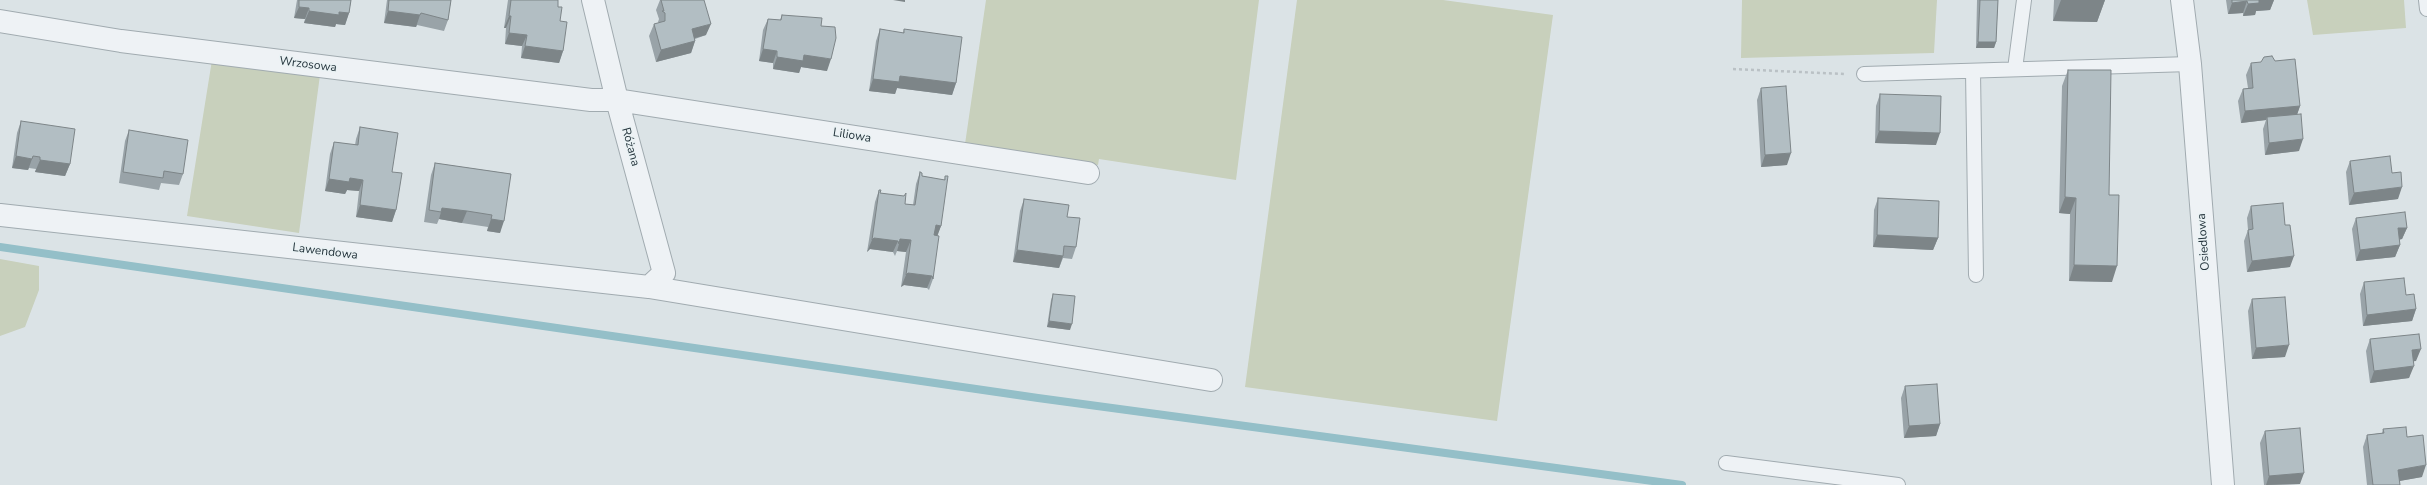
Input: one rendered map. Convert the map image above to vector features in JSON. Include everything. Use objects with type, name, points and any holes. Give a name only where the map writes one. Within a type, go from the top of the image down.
[{"type":"street","name":"Różana","points":[[593,0],[617,100],[664,273],[650,287]]},
{"type":"street","name":"Osiedlowa","points":[[2182,0],[2190,64],[2223,485]]},
{"type":"street","name":"Wrzosowa","points":[[0,21],[121,42],[591,100],[617,100]]},
{"type":"street","name":"Liliowa","points":[[617,100],[1088,173]]},
{"type":"street","name":"Lawendowa","points":[[0,215],[650,287],[1211,380]]},
{"type":"lane","points":[[2015,70],[2024,0]]},
{"type":"lane","points":[[2426,0],[2427,9]]},
{"type":"lane","points":[[1864,74],[2190,64]]},
{"type":"lane","points":[[1973,71],[1976,275]]},
{"type":"lane","points":[[1726,463],[1898,485]]},
{"type":"path","points":[[1733,69],[1864,74]]},
{"type":"green space","points":[[986,0],[1259,0],[1236,180],[1099,159],[1098,165],[965,144]]},
{"type":"green space","points":[[1297,0],[1443,0],[1553,15],[1497,421],[1245,387]]},
{"type":"green space","points":[[1742,0],[1937,0],[1934,53],[1741,58]]},
{"type":"green space","points":[[2307,0],[2404,0],[2406,28],[2313,35]]},
{"type":"green space","points":[[212,60],[320,75],[299,233],[187,216]]},
{"type":"green space","points":[[0,259],[39,266],[39,290],[25,327],[0,336]]},
{"type":"building","points":[[299,0],[351,0],[349,13],[339,12],[339,15],[309,11],[309,8],[299,7]]},
{"type":"building","points":[[389,0],[451,0],[448,20],[421,13],[420,15],[388,11]]},
{"type":"building","points":[[511,0],[558,0],[558,7],[562,7],[560,21],[567,22],[563,51],[525,46],[527,35],[509,33]]},
{"type":"building","points":[[661,0],[704,0],[711,24],[692,29],[695,41],[661,50],[654,24],[665,21],[665,13],[662,11],[664,11]]},
{"type":"building","points":[[1980,0],[1998,0],[1996,42],[1978,42]]},
{"type":"building","points":[[2232,0],[2259,0],[2259,3],[2248,4],[2247,1],[2232,3]]},
{"type":"building","points":[[782,15],[822,18],[821,26],[835,27],[836,38],[831,59],[804,55],[803,61],[777,57],[777,51],[763,49],[768,19],[781,20]]},
{"type":"building","points":[[880,29],[904,33],[904,29],[962,37],[956,83],[900,76],[899,82],[873,79]]},
{"type":"building","points":[[2272,56],[2275,61],[2295,59],[2300,106],[2245,111],[2243,89],[2253,88],[2251,63],[2261,62],[2264,57]]},
{"type":"building","points":[[2068,70],[2111,70],[2109,195],[2119,195],[2117,266],[2074,265],[2076,198],[2065,197]]},
{"type":"building","points":[[1786,86],[1791,153],[1765,155],[1761,88]]},
{"type":"building","points":[[1880,94],[1941,96],[1940,133],[1879,131]]},
{"type":"building","points":[[2301,114],[2303,139],[2269,143],[2267,117]]},
{"type":"building","points":[[21,121],[75,129],[70,164],[40,160],[40,157],[33,156],[32,159],[16,156]]},
{"type":"building","points":[[360,127],[398,133],[392,172],[402,173],[396,210],[360,205],[363,180],[350,178],[349,182],[329,179],[334,142],[358,145]]},
{"type":"building","points":[[129,130],[188,140],[183,174],[164,171],[163,178],[123,172]]},
{"type":"building","points":[[2390,156],[2392,173],[2401,172],[2402,187],[2354,193],[2350,161]]},
{"type":"building","points":[[435,163],[511,174],[504,221],[491,219],[492,215],[467,211],[442,208],[441,212],[429,210]]},
{"type":"building","points":[[920,172],[922,173],[922,176],[945,180],[945,176],[948,176],[941,226],[936,225],[934,235],[939,236],[933,279],[932,276],[908,273],[906,275],[911,240],[900,239],[899,244],[898,241],[874,238],[872,240],[879,190],[881,190],[880,193],[904,196],[906,193],[905,204],[915,205]]},
{"type":"building","points":[[1878,198],[1939,201],[1938,238],[1877,235]]},
{"type":"building","points":[[1024,199],[1069,205],[1067,217],[1080,218],[1076,247],[1064,246],[1063,256],[1017,250]]},
{"type":"building","points":[[2283,203],[2285,225],[2290,225],[2294,256],[2252,261],[2248,230],[2253,229],[2251,206]]},
{"type":"building","points":[[2405,212],[2407,228],[2398,228],[2400,245],[2360,250],[2356,218]]},
{"type":"building","points":[[2404,278],[2406,295],[2414,294],[2416,309],[2367,315],[2364,282]]},
{"type":"building","points":[[1053,294],[1075,296],[1072,324],[1049,321]]},
{"type":"building","points":[[2285,297],[2289,345],[2256,348],[2252,299]]},
{"type":"building","points":[[2419,334],[2421,349],[2412,350],[2414,366],[2374,371],[2370,339]]},
{"type":"building","points":[[1937,384],[1940,424],[1909,426],[1905,386]]},
{"type":"building","points":[[2406,427],[2407,437],[2423,435],[2426,465],[2398,470],[2400,485],[2373,485],[2367,435],[2384,433],[2383,429]]},
{"type":"building","points":[[2300,428],[2304,473],[2269,476],[2265,431]]},
{"type":"waterway","points":[[0,247],[1038,398],[1682,485]]}]
